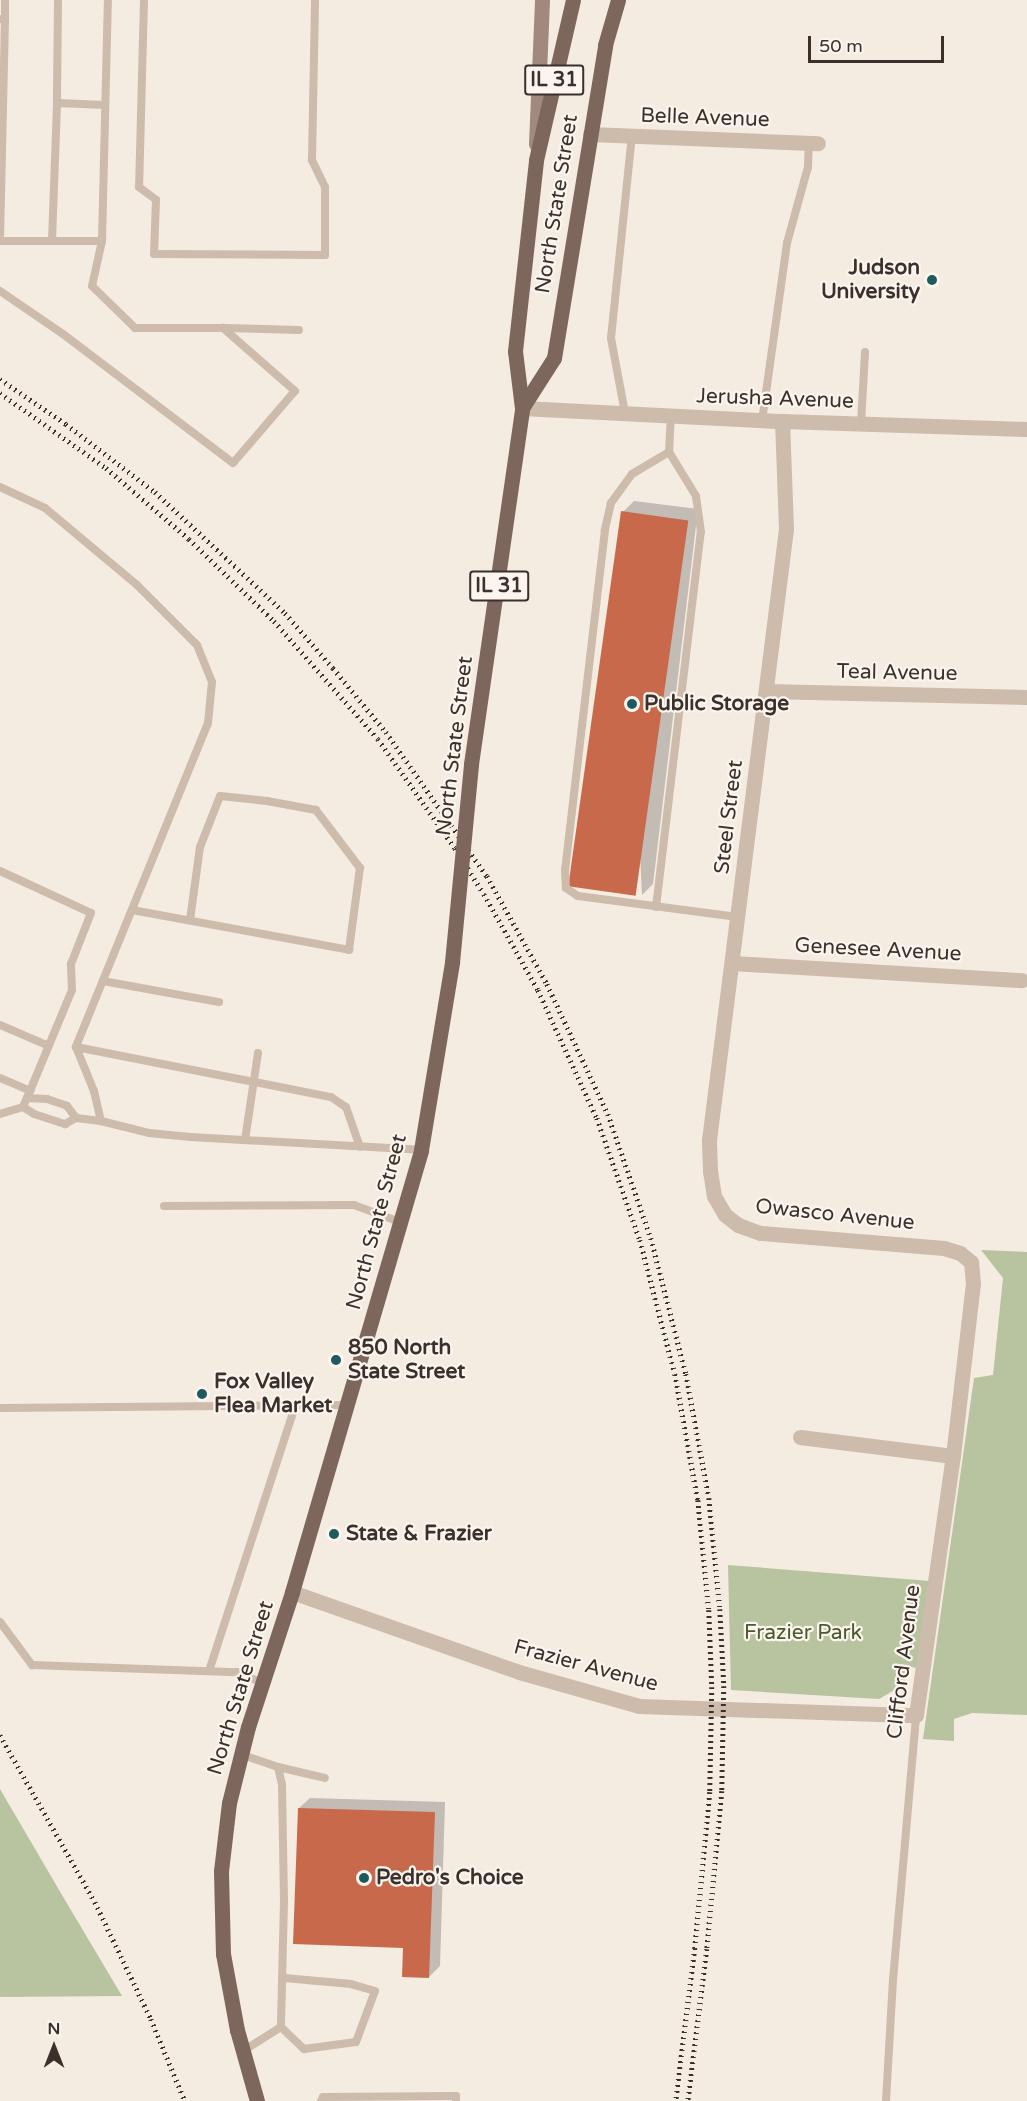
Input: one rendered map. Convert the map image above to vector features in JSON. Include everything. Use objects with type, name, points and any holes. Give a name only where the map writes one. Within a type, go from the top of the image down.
[{"type":"main road","points":[[536,160],[543,0]]},
{"type":"main road","name":"North State Street","points":[[257,2101],[243,2051],[223,1954],[221,1871],[229,1803],[240,1754],[292,1592],[421,1150],[452,962],[471,764],[522,408],[515,351],[536,160],[573,0]]},
{"type":"main road","name":"North State Street","points":[[522,408],[554,358],[605,45],[618,0]]},
{"type":"street","name":"Belle Avenue","points":[[590,134],[814,143]]},
{"type":"street","name":"Jerusha Avenue","points":[[522,408],[783,422],[1027,429]]},
{"type":"street","name":"Steel Street","points":[[725,1215],[714,1196],[710,1172],[709,1140],[786,529],[783,422]]},
{"type":"street","name":"Teal Avenue","points":[[766,691],[1027,697]]},
{"type":"street","name":"Genesee Avenue","points":[[732,963],[1022,980]]},
{"type":"street","name":"Owasco Avenue","points":[[725,1215],[738,1225],[760,1233],[944,1248]]},
{"type":"street","name":"Clifford Avenue","points":[[916,1715],[953,1456],[974,1273],[971,1262],[960,1253],[944,1248]]},
{"type":"street","points":[[800,1437],[953,1456]]},
{"type":"street","name":"Frazier Avenue","points":[[292,1592],[519,1672],[639,1706],[916,1715]]},
{"type":"lane","points":[[0,235],[5,0]]},
{"type":"lane","points":[[52,241],[58,0]]},
{"type":"lane","points":[[108,0],[102,241],[92,286],[135,328],[299,330]]},
{"type":"lane","points":[[144,0],[139,187],[156,200],[154,254],[325,255],[325,187],[312,160],[315,0]]},
{"type":"lane","points":[[57,103],[105,105]]},
{"type":"lane","points":[[626,413],[610,338],[632,136]]},
{"type":"lane","points":[[762,421],[787,243],[814,143]]},
{"type":"lane","points":[[0,241],[102,241]]},
{"type":"lane","points":[[0,291],[63,334],[233,463],[295,391],[223,328]]},
{"type":"lane","points":[[861,424],[865,352]]},
{"type":"lane","points":[[656,907],[701,532],[696,496],[669,452],[671,416]]},
{"type":"lane","points":[[669,452],[632,474],[611,503],[605,530],[565,870],[566,888],[578,896],[738,916]]},
{"type":"lane","points":[[0,487],[45,508],[136,585],[197,645],[212,682],[208,723],[76,1047],[94,1090],[101,1120]]},
{"type":"lane","points":[[132,910],[349,950],[360,868],[316,810],[267,801],[220,796],[201,847],[190,920]]},
{"type":"lane","points":[[0,871],[91,913],[71,964],[72,990],[29,1094],[23,1107],[0,1114]]},
{"type":"lane","points":[[103,981],[219,1002]]},
{"type":"lane","points":[[0,1025],[49,1046]]},
{"type":"lane","points":[[76,1047],[331,1097],[346,1107],[360,1147]]},
{"type":"lane","points":[[244,1140],[258,1053]]},
{"type":"lane","points":[[0,1078],[29,1094],[67,1106],[76,1118]]},
{"type":"lane","points":[[23,1107],[33,1114],[65,1124],[76,1118],[101,1120],[149,1133],[421,1150]]},
{"type":"lane","points":[[164,1206],[354,1205],[400,1222]]},
{"type":"lane","points":[[0,1408],[347,1405]]},
{"type":"lane","points":[[209,1671],[295,1406]]},
{"type":"lane","points":[[0,1622],[32,1665],[237,1672],[263,1683]]},
{"type":"lane","name":"Clifford Avenue","points":[[886,2101],[893,1980],[916,1715]]},
{"type":"lane","points":[[240,1754],[278,1767],[324,1778]]},
{"type":"lane","points":[[278,1767],[282,1785],[284,1978],[281,2027],[304,2049],[356,2042],[375,1991],[351,1984],[284,1978]]},
{"type":"lane","points":[[243,2051],[281,2027]]},
{"type":"lane","points":[[321,2101],[323,2097],[456,2096],[456,2101]]},
{"type":"green space","points":[[981,1250],[1027,1252],[1027,1715],[972,1713],[954,1719],[954,1741],[923,1739],[974,1378],[993,1375],[1003,1278]]},
{"type":"green space","name":"Frazier Park","points":[[728,1565],[930,1581],[918,1668],[911,1667],[903,1685],[879,1699],[731,1690]]},
{"type":"green space","points":[[0,1789],[62,1895],[122,1996],[0,1997]]},
{"type":"building","name":"Public Storage","points":[[621,511],[688,520],[636,896],[568,886]]},
{"type":"building","name":"Pedro's Choice","points":[[298,1808],[435,1812],[429,1978],[402,1977],[403,1948],[293,1944]]},
{"type":"railway","points":[[0,379],[66,424],[155,492],[285,613],[386,732],[487,876],[547,984],[608,1114],[651,1238],[686,1374],[709,1498],[720,1609],[724,1686],[722,1791],[707,1949],[688,2101]]},
{"type":"railway","points":[[0,393],[106,468],[189,539],[274,621],[378,739],[455,848],[484,894],[538,990],[597,1118],[640,1240],[675,1374],[698,1500],[709,1610],[712,1687],[710,1792],[695,1948],[676,2101]]},
{"type":"railway","points":[[0,1735],[95,1902],[151,2019],[185,2101]]},
{"type":"place","name":"Judson University","points":[[932,280]]},
{"type":"place","name":"Public Storage","points":[[632,704]]},
{"type":"place","name":"850 North State Street","points":[[336,1360]]},
{"type":"place","name":"Fox Valley Flea Market","points":[[202,1394]]},
{"type":"place","name":"State & Frazier","points":[[334,1534]]},
{"type":"place","name":"Pedro's Choice","points":[[364,1878]]}]
